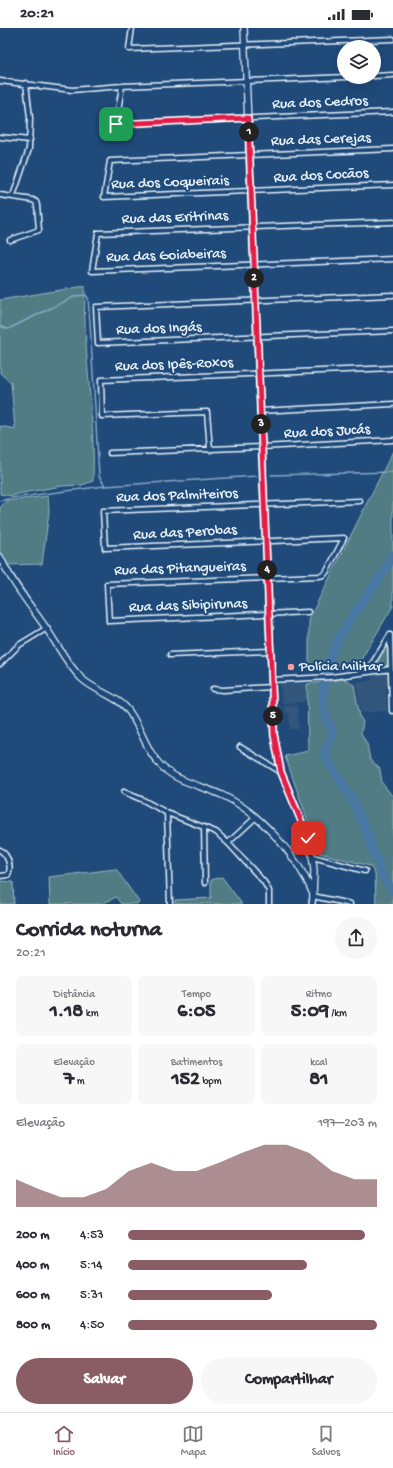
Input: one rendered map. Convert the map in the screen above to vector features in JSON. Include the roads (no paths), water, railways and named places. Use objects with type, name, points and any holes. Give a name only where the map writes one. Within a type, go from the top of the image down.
[{"type":"main road","points":[[244,28],[274,735],[281,772],[308,838],[313,857],[314,896]]},
{"type":"main road","points":[[0,557],[14,583],[47,628],[66,659],[82,678],[94,688],[116,700],[128,709],[151,754],[158,763],[173,775],[233,801],[256,818],[276,838],[295,861],[304,875],[314,896]]},
{"type":"street","points":[[132,28],[129,49],[393,39]]},
{"type":"street","points":[[381,76],[393,75]]},
{"type":"street","points":[[0,81],[26,83],[72,90],[122,86],[337,77]]},
{"type":"street","points":[[13,196],[28,154],[30,140],[30,118],[26,83]]},
{"type":"street","name":"Rua dos Cedros","points":[[122,86],[116,124],[393,112]]},
{"type":"street","points":[[0,137],[30,140]]},
{"type":"street","name":"Rua das Cerejas","points":[[110,161],[393,149]]},
{"type":"street","name":"Rua dos Coqueirais","points":[[110,161],[104,197],[251,192]]},
{"type":"street","name":"Rua dos Cocãos","points":[[251,192],[393,185]]},
{"type":"street","points":[[0,195],[13,196],[36,202],[39,227],[36,232],[10,240]]},
{"type":"street","name":"Rua das Eritrinas","points":[[98,233],[393,222]]},
{"type":"street","name":"Rua das Goiabeiras","points":[[98,233],[92,271],[254,265]]},
{"type":"street","points":[[254,265],[393,259]]},
{"type":"street","points":[[255,300],[393,295]]},
{"type":"street","name":"Rua dos Ingás","points":[[255,300],[96,307],[98,343],[257,337]]},
{"type":"street","points":[[257,337],[393,331]]},
{"type":"street","points":[[259,374],[393,368]]},
{"type":"street","name":"Rua dos Ipês-Roxos","points":[[210,450],[207,412],[102,416],[101,380],[259,374]]},
{"type":"street","points":[[260,411],[393,404]]},
{"type":"street","name":"Rua dos Jucás","points":[[110,453],[210,450],[393,440]]},
{"type":"street","points":[[264,505],[360,501]]},
{"type":"street","name":"Rua dos Palmiteiros","points":[[105,548],[103,511],[264,505]]},
{"type":"street","name":"Rua das Perobas","points":[[105,548],[344,538],[324,575],[267,578]]},
{"type":"street","name":"Rua das Pitangueiras","points":[[109,621],[107,584],[267,578]]},
{"type":"street","name":"Rua das Sibipirunas","points":[[109,621],[308,612]]},
{"type":"street","points":[[0,664],[18,645],[47,628]]},
{"type":"street","points":[[367,672],[390,635],[392,711]]},
{"type":"street","points":[[170,655],[270,650]]},
{"type":"street","points":[[271,680],[331,677],[391,669]]},
{"type":"street","points":[[213,689],[223,690],[271,687]]},
{"type":"street","points":[[240,747],[281,772]]},
{"type":"street","points":[[124,792],[143,800],[166,813],[216,832],[264,882],[269,891],[269,904]]},
{"type":"street","points":[[166,813],[170,904]]},
{"type":"street","points":[[228,843],[256,818]]},
{"type":"street","points":[[204,827],[205,883]]},
{"type":"street","points":[[0,850],[7,856],[9,872],[8,875],[0,876]]},
{"type":"street","points":[[313,857],[365,871]]},
{"type":"street","points":[[312,904],[314,896],[350,904]]},
{"type":"waterway","points":[[0,326],[8,329],[76,296],[86,295],[88,298],[99,476],[105,486]]},
{"type":"waterway","points":[[271,475],[393,472]]},
{"type":"waterway","points":[[0,501],[12,498],[105,486],[257,476]]},
{"type":"waterway","points":[[393,555],[385,570],[340,636],[327,669],[323,696],[325,715],[332,732],[324,755],[351,797],[362,820],[383,877],[393,891]]},
{"type":"place","name":"Polícia Militar","points":[[291,667]]}]
